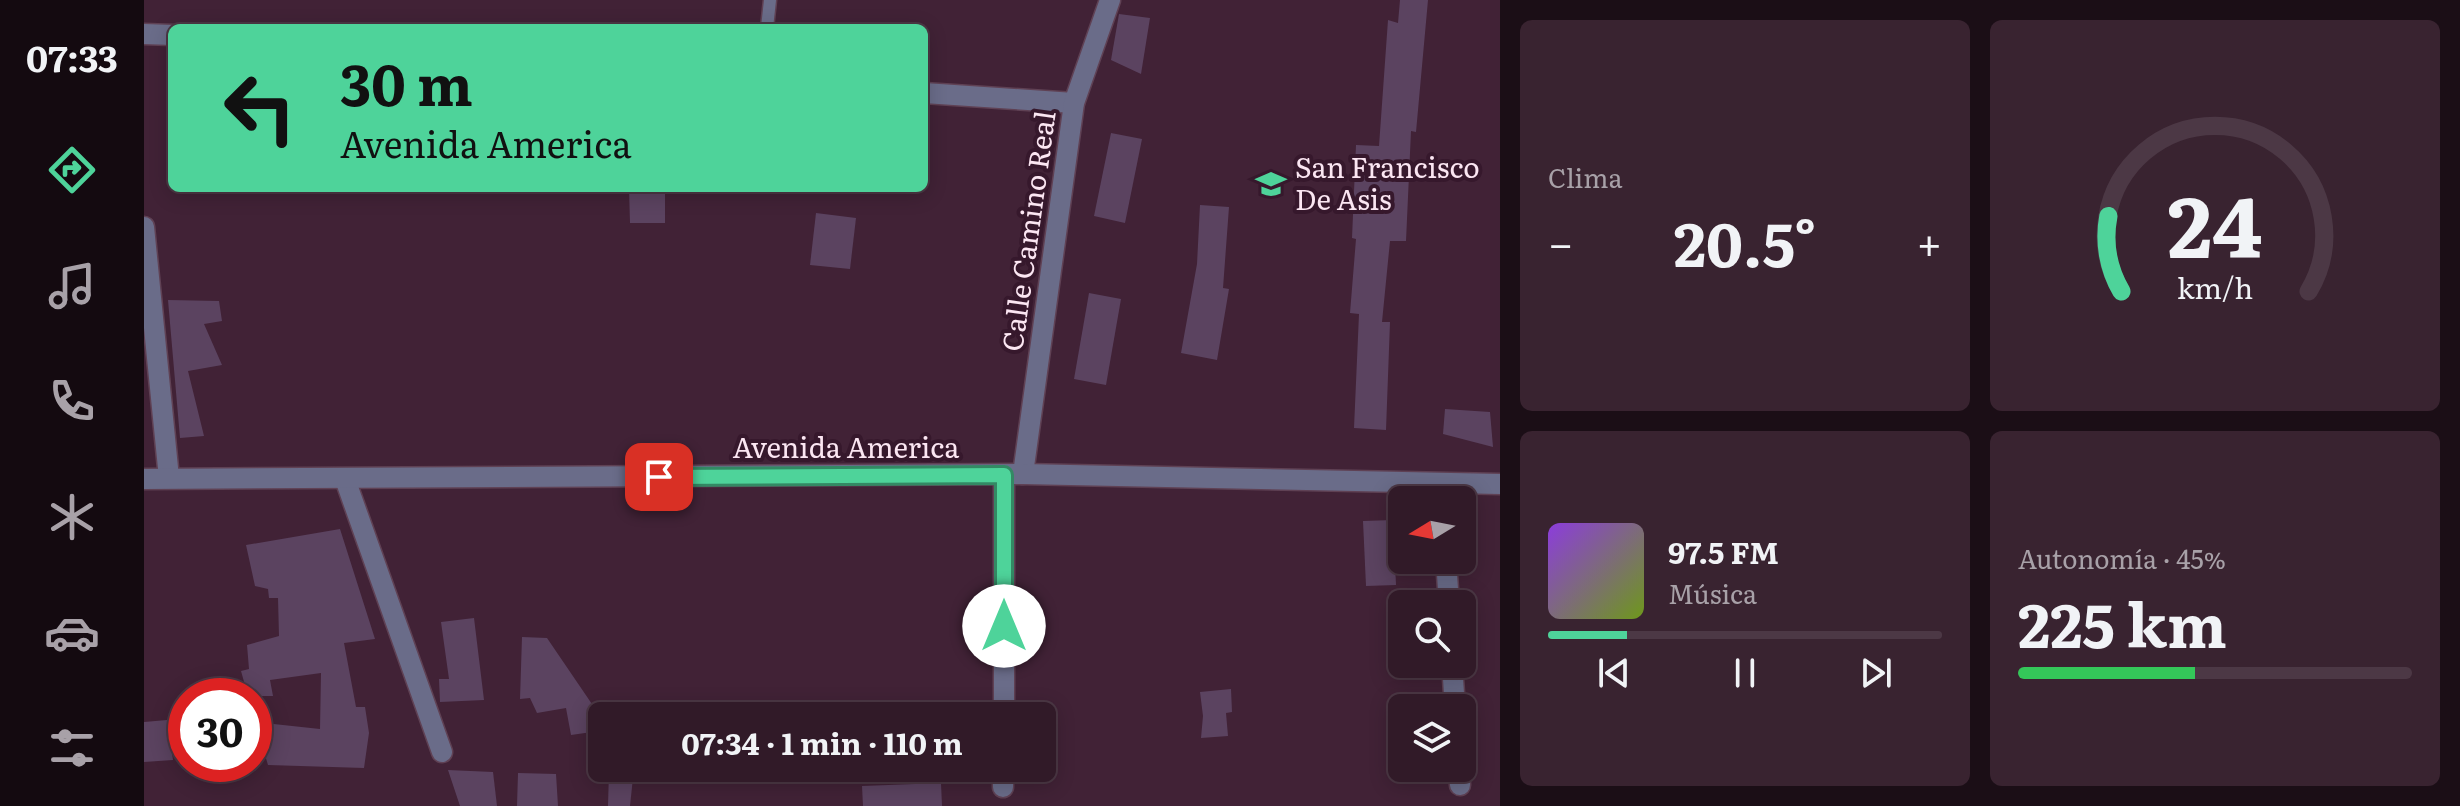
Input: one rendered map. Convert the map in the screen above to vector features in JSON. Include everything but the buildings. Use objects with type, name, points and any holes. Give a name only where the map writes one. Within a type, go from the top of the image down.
[{"type":"street","name":"Calle Camino Real","points":[[1005,702],[1014,474],[1074,103],[1110,0]]},
{"type":"street","points":[[144,34],[168,35]]},
{"type":"street","points":[[928,93],[1074,103]]},
{"type":"street","points":[[144,227],[169,478]]},
{"type":"street","name":"Avenida America","points":[[144,479],[1014,474],[1388,489]]},
{"type":"street","points":[[345,479],[442,752]]},
{"type":"street","name":"Avenida America","points":[[1476,487],[1500,484]]},
{"type":"lane","points":[[767,24],[770,0]]},
{"type":"place","name":"San Francisco De Asis","points":[[1271,184]]},
{"type":"route","points":[[659,477],[1004,475],[1004,626]]}]
